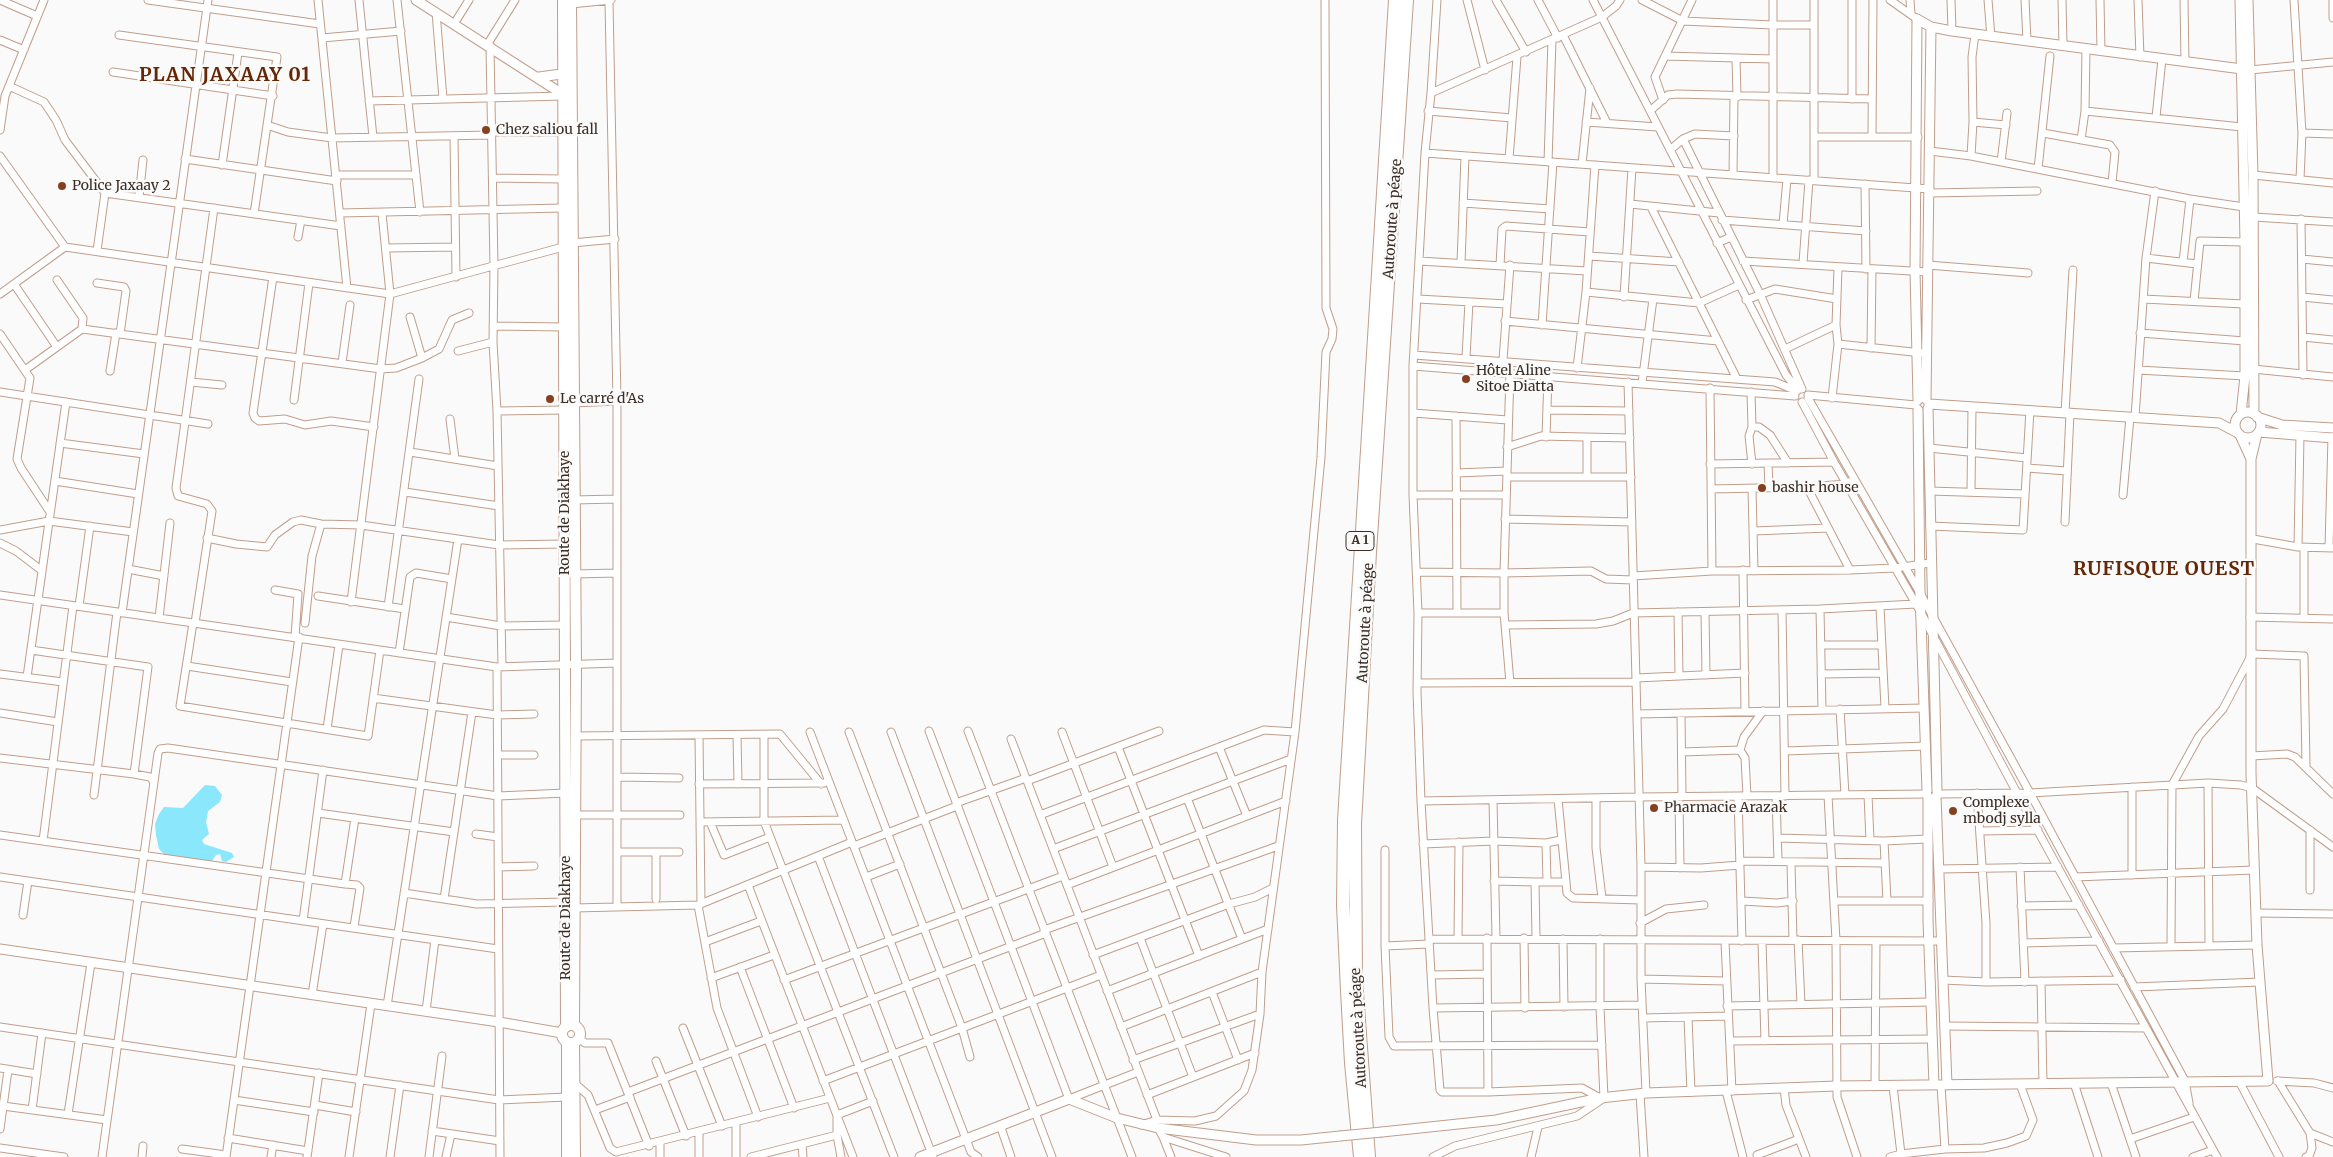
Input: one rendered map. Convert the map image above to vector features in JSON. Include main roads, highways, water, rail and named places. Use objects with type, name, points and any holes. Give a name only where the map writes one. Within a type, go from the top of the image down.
[{"type":"highway","name":"Autoroute à péage","points":[[1369,1157],[1356,979],[1355,824],[1370,552],[1407,0]]},
{"type":"highway","name":"A 1","points":[[1360,1157],[1346,991],[1343,905],[1344,820],[1395,2]]},
{"type":"main road","name":"Route de Diakhaye","points":[[568,1],[569,407],[565,625],[570,665],[574,736],[574,815],[570,905]]},
{"type":"main road","name":"Route de Diakhaye","points":[[567,1157],[570,1035],[570,905],[566,793],[574,574],[573,500],[564,327],[568,245],[563,208],[563,132],[568,97]]},
{"type":"main road","name":"Route de Diakhaye","points":[[570,1035],[574,1083],[575,1157]]},
{"type":"water","points":[[205,785],[215,786],[222,795],[220,802],[208,811],[206,822],[209,834],[202,840],[204,844],[232,853],[234,857],[226,862],[222,861],[220,854],[216,855],[212,861],[191,861],[180,856],[165,855],[159,849],[156,835],[155,824],[159,814],[164,807],[183,808]]},
{"type":"place","name":"Chez saliou fall","points":[[486,130]]},
{"type":"place","name":"Police Jaxaay 2","points":[[62,186]]},
{"type":"place","name":"Hôtel Aline Sitoe Diatta","points":[[1466,379]]},
{"type":"place","name":"Le carré d'As","points":[[550,399]]},
{"type":"place","name":"bashir house","points":[[1762,488]]},
{"type":"place","name":"Pharmacie Arazak","points":[[1654,808]]},
{"type":"place","name":"Complexe mbodj sylla","points":[[1953,811]]},
{"type":"district","name":"PLAN JAXAAY 01","points":[[225,76]]},
{"type":"district","name":"RUFISQUE OUEST","points":[[2164,570]]}]
